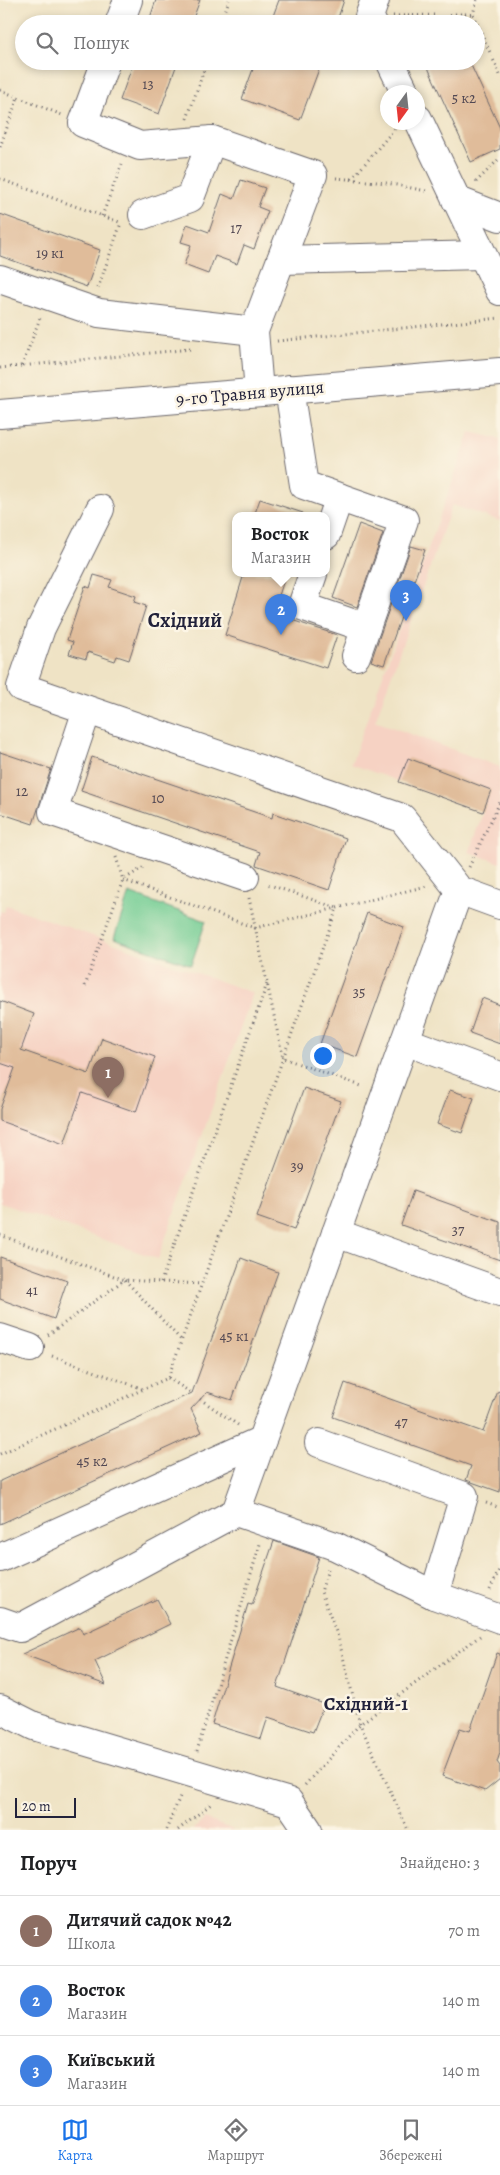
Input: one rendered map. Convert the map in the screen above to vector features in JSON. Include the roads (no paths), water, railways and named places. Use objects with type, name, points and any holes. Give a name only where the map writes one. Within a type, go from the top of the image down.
[{"type":"street","points":[[122,15],[128,0]]},
{"type":"street","points":[[103,70],[83,124],[140,146],[212,140],[313,175],[254,331],[259,392]]},
{"type":"street","points":[[394,70],[402,85]]},
{"type":"street","points":[[423,130],[500,292]]},
{"type":"street","points":[[143,215],[190,198],[212,140]]},
{"type":"street","points":[[456,200],[500,217]]},
{"type":"street","points":[[281,260],[482,255]]},
{"type":"street","points":[[0,279],[100,313],[254,331]]},
{"type":"street","name":"9-го Травня вулиця","points":[[0,414],[500,372]]},
{"type":"street","points":[[289,389],[304,485],[404,520],[356,656]]},
{"type":"street","points":[[330,523],[339,497]]},
{"type":"street","points":[[100,509],[41,628],[21,687],[402,818],[459,890],[500,905]]},
{"type":"street","points":[[312,577],[302,606],[366,628]]},
{"type":"street","points":[[87,710],[53,812],[245,877]]},
{"type":"street","points":[[0,1621],[20,1628],[236,1512],[459,890]]},
{"type":"street","points":[[405,1041],[500,1076]]},
{"type":"street","points":[[336,1233],[500,1292]]},
{"type":"street","points":[[0,1338],[30,1348]]},
{"type":"street","points":[[0,1558],[262,1440]]},
{"type":"street","points":[[318,1443],[464,1496],[434,1595]]},
{"type":"street","points":[[236,1512],[335,1546],[434,1595],[491,1627]]},
{"type":"street","points":[[0,1709],[34,1726],[289,1802],[308,1830]]},
{"type":"place","name":"Київський","points":[[406,621]]},
{"type":"place","name":"Восток","points":[[281,635]]},
{"type":"place","name":"Дитячий садок №42","points":[[108,1098]]},
{"type":"district","name":"Східний","points":[[185,620]]},
{"type":"district","name":"Східний-1","points":[[366,1703]]}]
